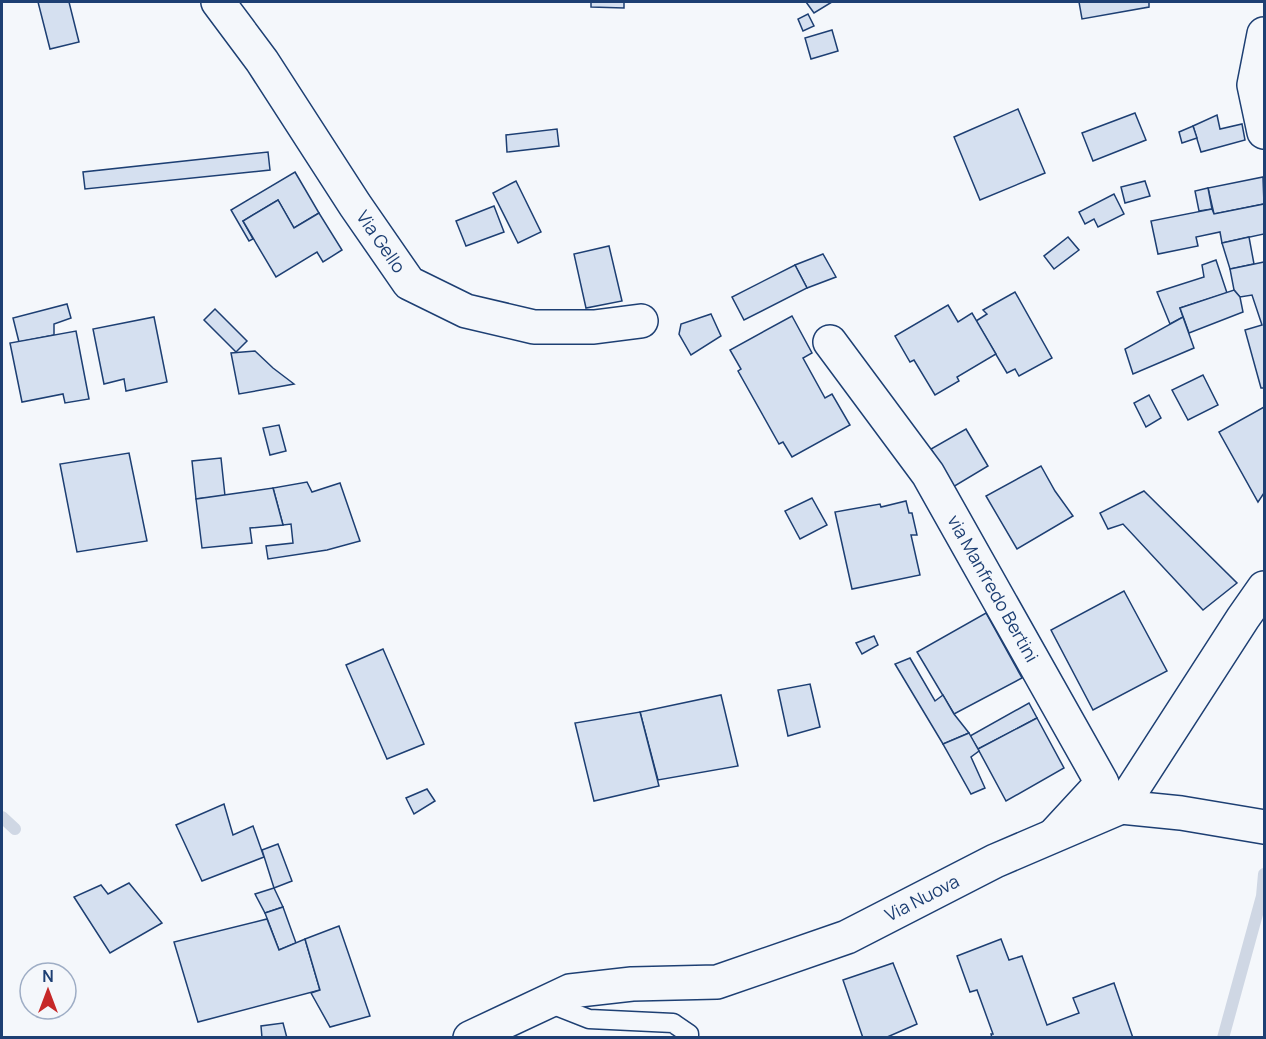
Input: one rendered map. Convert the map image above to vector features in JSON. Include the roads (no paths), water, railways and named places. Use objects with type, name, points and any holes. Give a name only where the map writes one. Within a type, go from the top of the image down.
[{"type":"street","name":"Via Gello","points":[[218,2],[262,61],[355,205],[409,283],[466,311],[534,327],[594,327],[640,321]]},
{"type":"street","points":[[1264,34],[1254,86],[1264,132]]},
{"type":"street","name":"via Manfredo Bertini","points":[[830,342],[928,474],[1102,783],[1054,835]]},
{"type":"street","points":[[1259,826],[1181,813],[1120,807],[1264,588]]},
{"type":"street","name":"Via Nuova","points":[[470,1038],[570,991],[632,984],[717,982],[847,937],[995,861],[1120,807]]},
{"type":"lane","points":[[546,1002],[589,1019],[673,1023],[689,1034],[689,1038]]},
{"type":"waterway","points":[[2,817],[15,829]]},
{"type":"waterway","points":[[1223,1038],[1262,896],[1264,874]]}]
